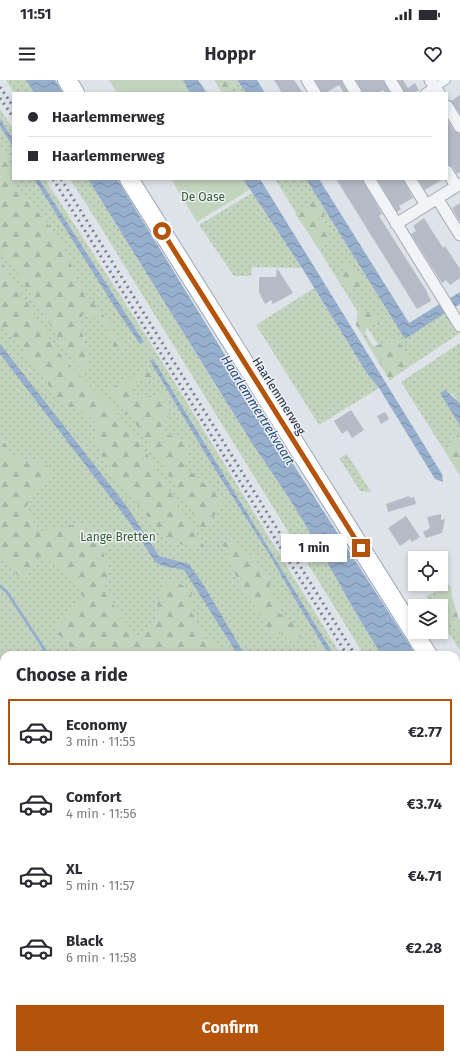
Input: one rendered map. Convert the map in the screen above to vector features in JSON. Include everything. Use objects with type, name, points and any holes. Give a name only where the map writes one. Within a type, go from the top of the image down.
[{"type":"main road","points":[[67,80],[75,92]]},
{"type":"main road","points":[[81,80],[88,92]]},
{"type":"main road","name":"Haarlemmerweg","points":[[130,180],[425,651]]},
{"type":"main road","name":"Haarlemmerweg","points":[[144,180],[408,601]]},
{"type":"main road","points":[[432,639],[439,651]]},
{"type":"street","points":[[307,80],[314,92]]},
{"type":"street","points":[[348,80],[355,92]]},
{"type":"street","points":[[390,80],[397,92]]},
{"type":"street","points":[[435,87],[446,80]]},
{"type":"street","points":[[448,108],[460,127]]},
{"type":"street","points":[[396,224],[458,185],[448,172]]},
{"type":"street","points":[[369,180],[460,326]]},
{"type":"street","points":[[411,180],[426,205]]},
{"type":"street","points":[[437,198],[460,235]]},
{"type":"green space","points":[[6,80],[26,80],[33,92],[13,92]]},
{"type":"green space","points":[[109,80],[184,80],[191,92],[116,92]]},
{"type":"green space","points":[[214,80],[237,80],[238,82],[221,92]]},
{"type":"green space","points":[[238,82],[245,92],[223,92]]},
{"type":"green space","points":[[0,109],[12,127],[12,137],[0,119]]},
{"type":"green space","name":"Lange Bretten","points":[[0,126],[12,145],[12,180],[35,180],[72,238],[144,342],[40,180],[46,180],[142,329],[339,651],[332,651],[153,360],[151,362],[214,468],[269,554],[327,651],[0,651]]},
{"type":"green space","points":[[0,146],[8,154],[12,180],[14,180],[16,185],[61,241],[81,288],[103,315],[125,349],[114,349],[103,321],[83,314],[80,324],[90,366],[85,374],[73,361],[0,247]]},
{"type":"green space","points":[[71,180],[89,180],[255,448],[300,516],[379,651],[362,651]]},
{"type":"green space","name":"De Oase","points":[[172,180],[247,180],[252,188],[197,222]]},
{"type":"green space","points":[[276,180],[307,180],[405,338],[448,311],[460,333],[397,375]]},
{"type":"green space","points":[[252,193],[302,268],[252,267],[251,276],[234,276],[199,225]]},
{"type":"green space","points":[[314,199],[324,212],[325,226],[330,232],[324,245],[319,249],[295,214]]},
{"type":"green space","points":[[0,259],[56,349],[69,365],[113,408],[140,443],[206,549],[173,543],[160,531],[141,509],[131,493],[108,468],[94,439],[96,423],[85,414],[60,401],[9,332],[0,326]]},
{"type":"green space","points":[[347,263],[364,285],[348,292],[338,278]]},
{"type":"green space","points":[[314,288],[366,372],[379,388],[319,425],[256,325]]},
{"type":"green space","points":[[358,308],[371,312],[380,325],[369,323],[365,333],[373,346],[398,340],[410,362],[390,381],[356,325]]},
{"type":"green space","points":[[460,343],[460,403],[452,394],[440,393],[460,426],[460,434],[454,438],[444,450],[401,382]]},
{"type":"green space","points":[[145,370],[153,376],[132,384],[135,399],[165,393],[170,411],[162,433],[190,442],[185,467],[224,500],[204,532],[134,421],[105,392]]},
{"type":"green space","points":[[460,434],[460,476],[444,450],[454,438]]},
{"type":"green space","points":[[0,439],[2,439],[14,457],[39,461],[54,470],[24,509],[41,531],[84,523],[101,535],[104,556],[110,568],[104,585],[118,613],[139,637],[154,621],[159,611],[157,604],[162,596],[158,590],[164,580],[174,581],[192,591],[190,609],[206,639],[228,651],[76,651],[71,648],[53,628],[83,597],[68,573],[38,556],[24,582],[0,557]]},
{"type":"green space","points":[[347,454],[371,492],[360,491],[339,458]]},
{"type":"green space","points":[[229,541],[254,557],[269,577],[271,598],[281,606],[279,613],[297,625],[302,640],[288,644],[283,632],[273,635],[239,583],[222,543]]},
{"type":"green space","points":[[449,585],[460,621],[460,638],[448,619],[448,599],[437,599],[439,591],[448,591]]},
{"type":"green space","points":[[451,586],[452,602],[460,623],[460,651],[448,631],[448,599],[428,599],[426,596],[438,591],[448,591],[448,587]]},
{"type":"green space","points":[[318,638],[326,651],[314,651],[315,643]]},
{"type":"water","points":[[26,80],[55,80],[62,92],[33,92]]},
{"type":"water","points":[[183,80],[198,80],[206,92],[189,92]]},
{"type":"water","points":[[237,80],[257,80],[264,92],[245,92]]},
{"type":"water","points":[[0,119],[12,137],[12,145],[0,126]]},
{"type":"water","points":[[35,180],[40,180],[144,342],[140,344],[116,309]]},
{"type":"water","name":"Haarlemmertrekvaart","points":[[89,180],[118,180],[268,425],[413,651],[379,651],[300,516],[255,448]]},
{"type":"water","points":[[244,180],[261,180],[442,474],[443,482],[435,479],[379,388],[366,372],[302,268]]},
{"type":"water","points":[[307,180],[320,180],[409,323],[443,302],[448,311],[405,339]]},
{"type":"water","points":[[460,292],[460,304],[455,307],[450,298]]},
{"type":"water","points":[[0,344],[128,508],[159,556],[189,564],[203,584],[243,651],[235,651],[184,570],[163,566],[155,562],[130,523],[0,354]]},
{"type":"water","points":[[153,359],[332,651],[327,651],[269,554],[214,468],[150,361]]},
{"type":"water","points":[[445,390],[460,403],[460,426],[440,393]]},
{"type":"building","points":[[274,80],[294,80],[302,92],[281,92]]},
{"type":"building","points":[[315,80],[341,80],[347,92],[343,92],[339,85],[328,92],[321,92]]},
{"type":"building","points":[[356,80],[383,80],[389,92],[384,92],[383,90],[380,92],[362,92]]},
{"type":"building","points":[[398,80],[403,80],[408,88],[415,83],[419,90],[416,92],[404,92]]},
{"type":"building","points":[[460,95],[460,114],[451,101]]},
{"type":"building","points":[[448,121],[454,131],[460,134],[460,172],[457,174],[453,167],[448,164]]},
{"type":"building","points":[[337,180],[363,180],[382,214],[379,216],[426,290],[431,301],[417,309]]},
{"type":"building","points":[[378,180],[404,180],[413,198],[399,206],[401,209],[397,212]]},
{"type":"building","points":[[419,180],[441,180],[425,190]]},
{"type":"building","points":[[460,203],[460,222],[452,208]]},
{"type":"building","points":[[424,218],[443,248],[445,246],[460,269],[460,278],[450,285],[446,280],[442,283],[411,234],[416,231],[413,226]]},
{"type":"building","points":[[277,268],[293,293],[273,304],[271,300],[265,304],[259,292],[259,277],[276,277]]},
{"type":"building","points":[[351,410],[364,430],[352,438],[347,430],[342,434],[334,421]]},
{"type":"building","points":[[385,412],[389,419],[381,424],[377,416]]},
{"type":"building","points":[[409,496],[410,498],[414,497],[416,504],[388,512],[386,504]]},
{"type":"building","points":[[441,514],[441,520],[445,519],[442,533],[426,538],[423,532],[430,528],[427,517]]},
{"type":"building","points":[[406,516],[420,537],[412,542],[410,539],[400,546],[388,528]]},
{"type":"waterway","points":[[0,586],[7,592],[45,651]]},
{"type":"railway","points":[[0,87],[12,105]]},
{"type":"railway","points":[[0,98],[12,116]]},
{"type":"railway","points":[[54,180],[345,651]]},
{"type":"railway","points":[[62,180],[353,651]]},
{"type":"route","points":[[162,231],[361,548]]}]
